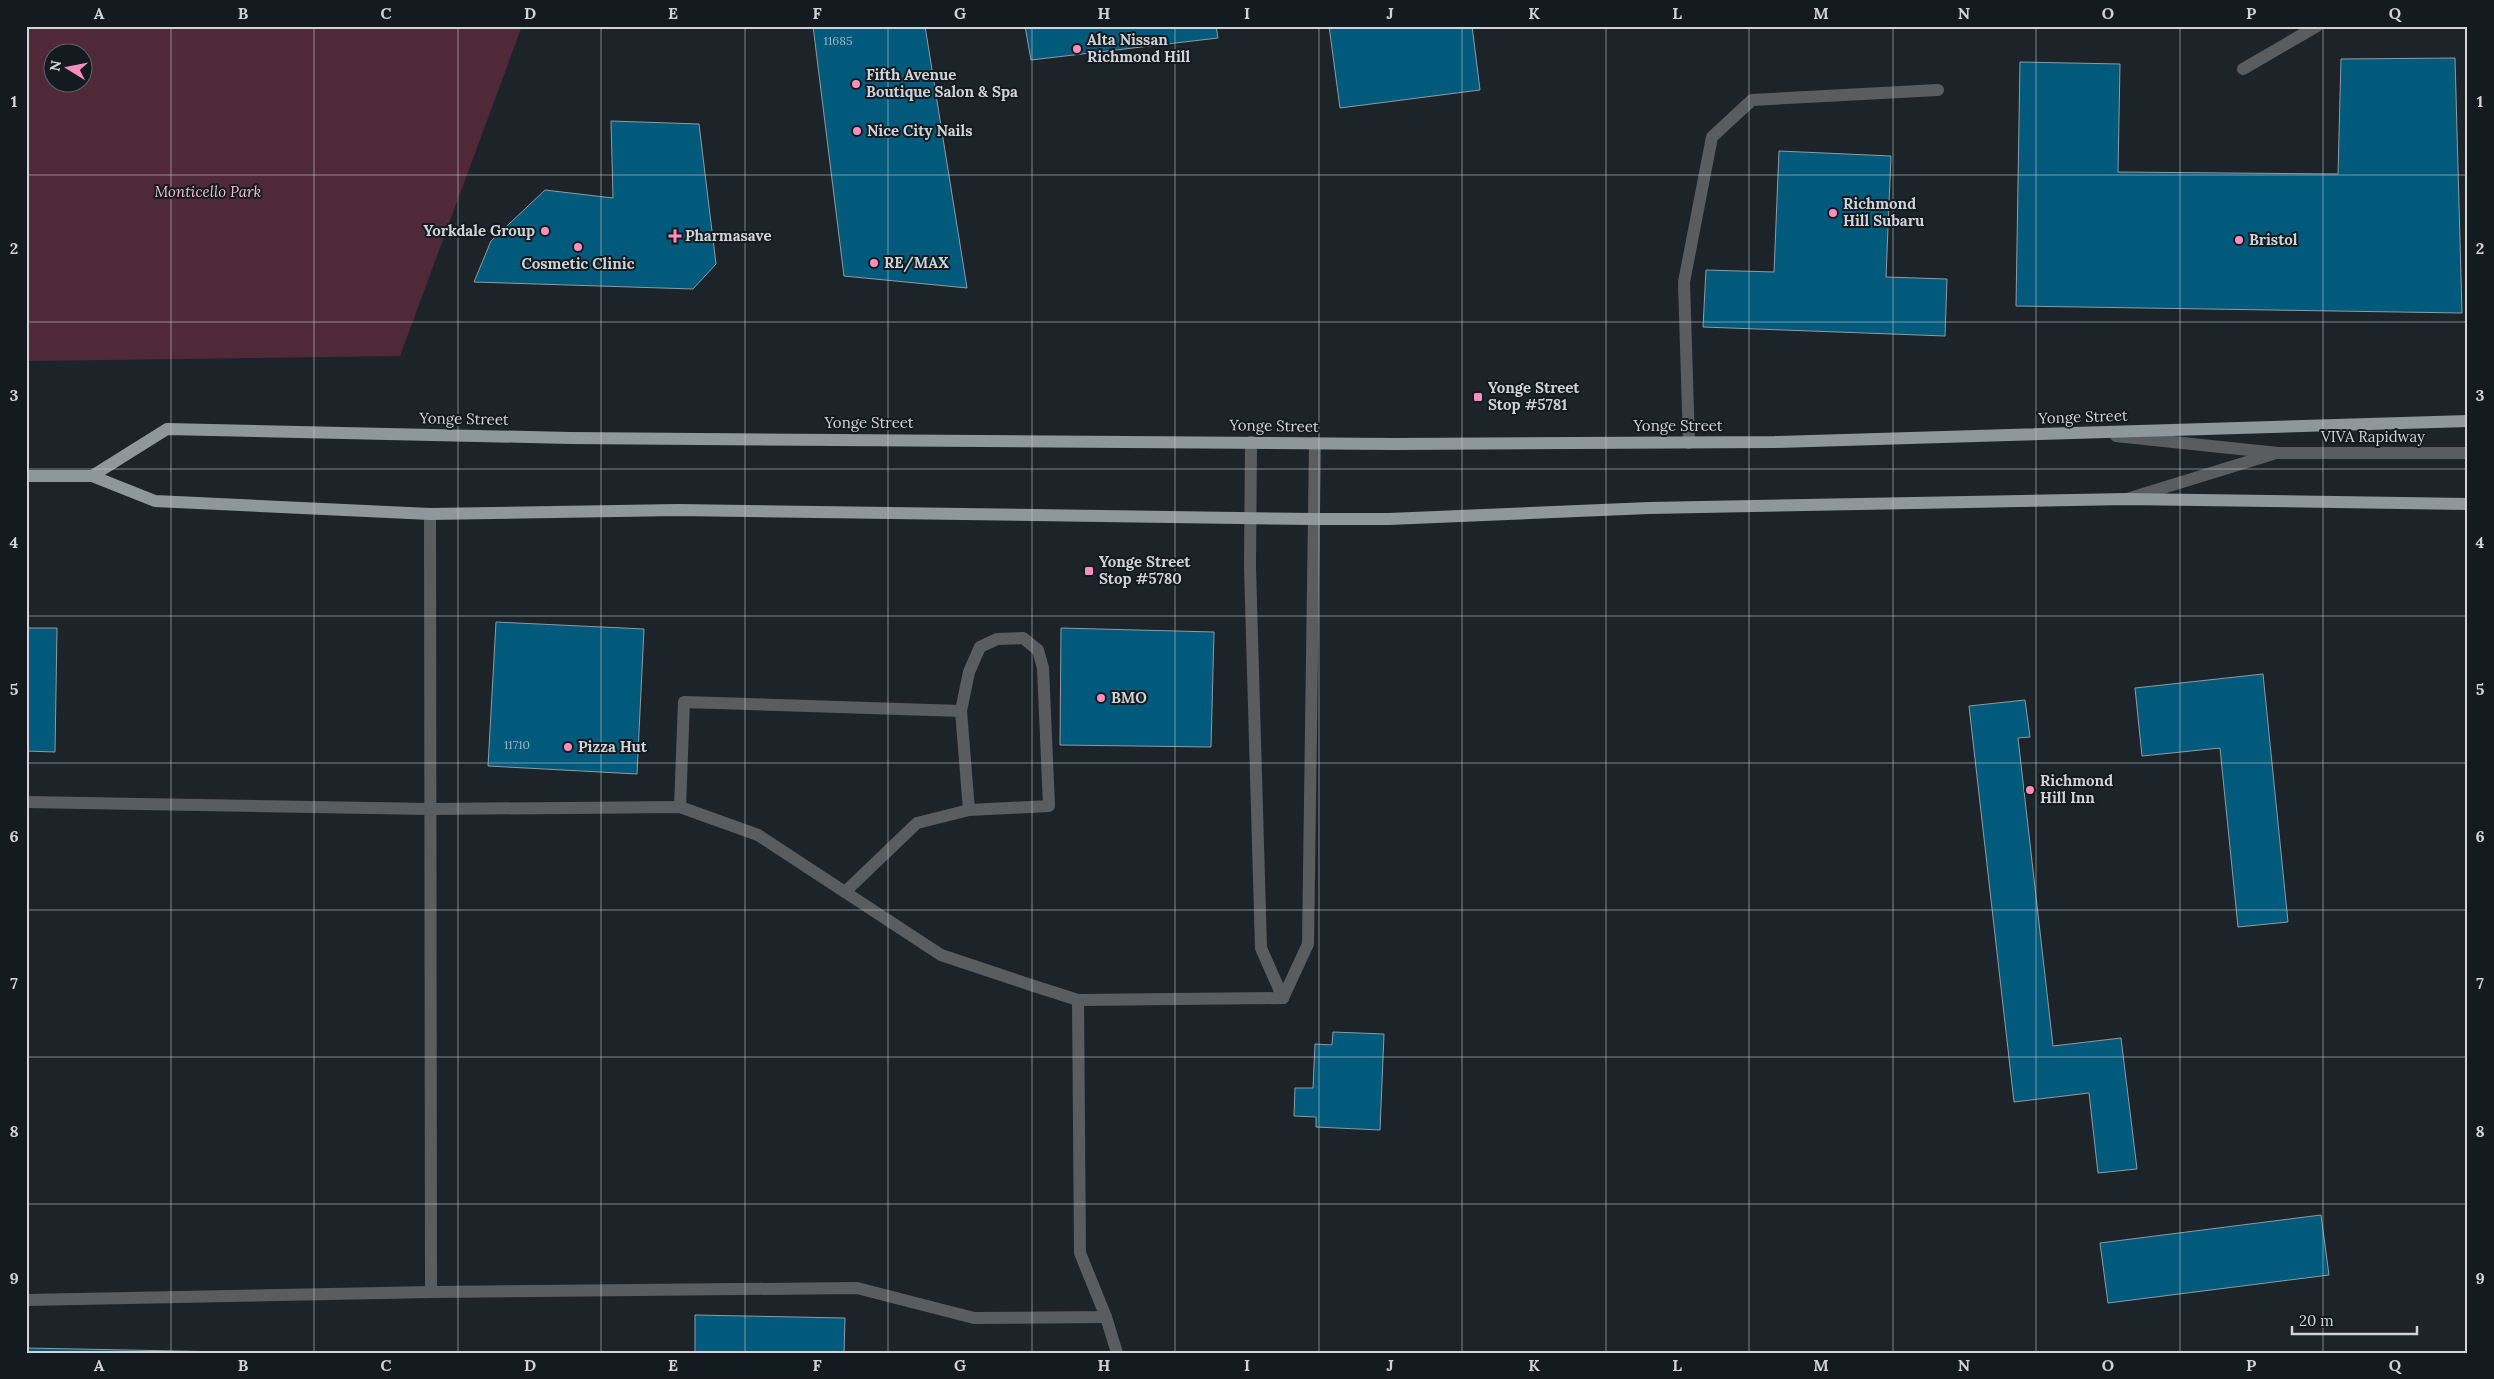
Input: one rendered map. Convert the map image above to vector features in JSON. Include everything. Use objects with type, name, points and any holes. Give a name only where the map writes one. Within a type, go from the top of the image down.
[{"type":"main road","name":"Yonge Street","points":[[92,476],[167,429],[570,438],[1315,443],[1689,443],[2096,434],[2468,421]]},
{"type":"main road","points":[[26,476],[92,476],[155,501],[430,514],[688,510],[1251,519],[1389,519],[1649,508],[2126,499],[2468,504]]},
{"type":"lane","points":[[2243,69],[2317,26]]},
{"type":"lane","points":[[1689,443],[1684,282],[1712,137],[1752,100],[1938,90]]},
{"type":"lane","name":"VIVA Rapidway","points":[[2096,434],[2278,453],[2468,453]]},
{"type":"lane","points":[[1251,442],[1250,567],[1261,948],[1283,998]]},
{"type":"lane","points":[[1283,998],[1308,944],[1315,443]]},
{"type":"lane","name":"VIVA Rapidway","points":[[2126,499],[2278,453]]},
{"type":"lane","points":[[430,514],[430,1292]]},
{"type":"lane","points":[[845,892],[917,823],[969,810],[1049,806],[1043,668],[1038,650],[1023,638],[997,639],[980,646],[969,672],[961,711],[969,810]]},
{"type":"lane","points":[[680,807],[684,702],[961,711]]},
{"type":"lane","points":[[26,802],[430,809],[680,807],[758,835],[941,955],[1078,1000],[1283,998]]},
{"type":"lane","points":[[1078,1000],[1080,1253],[1106,1317],[1117,1353]]},
{"type":"lane","points":[[26,1300],[430,1292],[857,1288],[974,1318],[1106,1317]]},
{"type":"green space","name":"Monticello Park","points":[[26,26],[522,26],[400,356],[26,361]]},
{"type":"building","points":[[813,26],[925,26],[967,288],[844,276]]},
{"type":"building","name":"Alta Nissan Richmond Hill","points":[[1025,26],[1216,26],[1218,38],[1031,60]]},
{"type":"building","points":[[1329,26],[1472,26],[1480,90],[1340,108]]},
{"type":"building","name":"Bristol","points":[[2455,58],[2462,313],[2016,306],[2020,62],[2120,64],[2118,172],[2338,174],[2341,59]]},
{"type":"building","points":[[611,121],[699,124],[716,264],[693,289],[474,282],[491,241],[545,190],[613,198]]},
{"type":"building","name":"Richmond Hill Subaru","points":[[1779,151],[1891,156],[1886,277],[1947,279],[1945,336],[1703,327],[1706,270],[1774,272]]},
{"type":"building","points":[[496,622],[644,629],[637,774],[488,766]]},
{"type":"building","points":[[26,628],[57,628],[55,752],[26,751]]},
{"type":"building","points":[[1061,628],[1214,632],[1211,747],[1060,745]]},
{"type":"building","points":[[2263,674],[2288,922],[2238,927],[2220,748],[2142,756],[2135,688]]},
{"type":"building","points":[[2025,700],[2030,737],[2018,738],[2053,1046],[2121,1038],[2137,1169],[2098,1173],[2089,1093],[2014,1102],[1969,706]]},
{"type":"building","points":[[1333,1032],[1384,1034],[1380,1130],[1316,1127],[1316,1117],[1294,1116],[1295,1088],[1313,1088],[1315,1044],[1332,1045]]},
{"type":"building","points":[[2321,1215],[2329,1275],[2108,1303],[2100,1243]]},
{"type":"building","points":[[695,1315],[845,1318],[844,1353],[695,1353]]},
{"type":"building","points":[[26,1348],[278,1353],[26,1353]]},
{"type":"place","name":"Alta Nissan Richmond Hill","points":[[1077,49]]},
{"type":"place","name":"Fifth Avenue Boutique Salon & Spa","points":[[856,84]]},
{"type":"place","name":"Nice City Nails","points":[[857,131]]},
{"type":"place","name":"Richmond Hill Subaru","points":[[1833,213]]},
{"type":"place","name":"Yorkdale Group","points":[[545,231]]},
{"type":"place","name":"Pharmasave","points":[[675,236]]},
{"type":"place","name":"Bristol","points":[[2239,240]]},
{"type":"place","name":"Cosmetic Clinic","points":[[578,247]]},
{"type":"place","name":"RE/MAX","points":[[874,263]]},
{"type":"place","name":"Yonge Street Stop #5781","points":[[1478,397]]},
{"type":"place","name":"Yonge Street Stop #5780","points":[[1089,571]]},
{"type":"place","name":"BMO","points":[[1101,698]]},
{"type":"place","name":"Pizza Hut","points":[[568,747]]},
{"type":"place","name":"Richmond Hill Inn","points":[[2030,790]]}]
